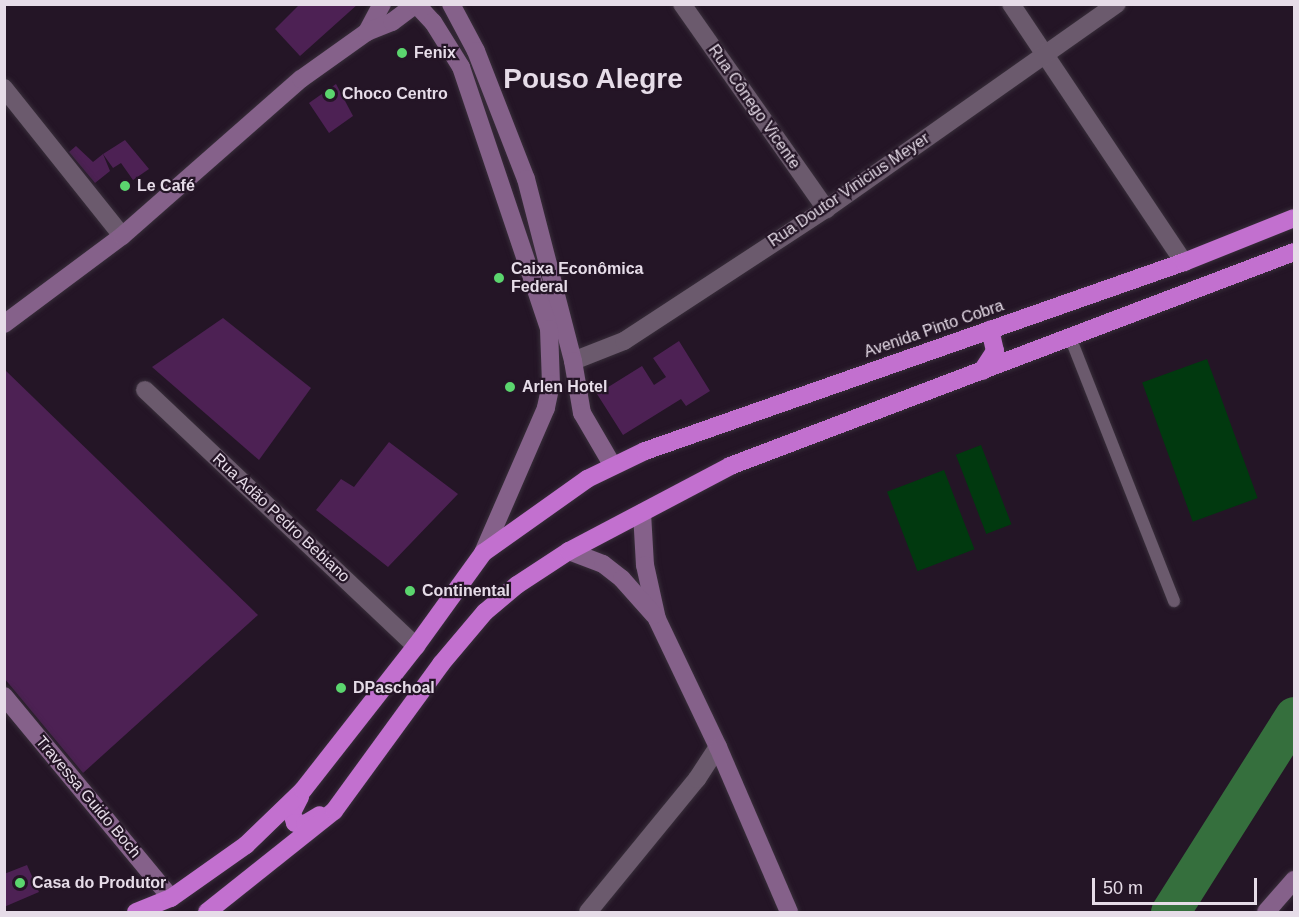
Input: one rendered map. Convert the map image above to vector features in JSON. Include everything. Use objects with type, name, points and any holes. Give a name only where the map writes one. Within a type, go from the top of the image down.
[{"type":"highway","name":"Avenida Pinto Cobra","points":[[303,790],[417,646],[483,553],[587,479],[645,451],[1184,262],[1294,218]]},
{"type":"highway","points":[[207,912],[326,818],[347,793],[441,664],[485,612],[517,585],[569,551],[730,466],[1294,252]]},
{"type":"highway","points":[[982,370],[996,351],[990,330]]},
{"type":"highway","points":[[303,790],[292,813],[295,823],[300,825],[316,819],[347,793]]},
{"type":"highway","points":[[136,912],[171,898],[246,845],[303,790]]},
{"type":"main road","points":[[367,32],[382,4]]},
{"type":"main road","points":[[4,324],[122,236],[301,79],[367,32],[392,22],[416,4],[433,22],[461,67],[549,329],[551,360],[546,408],[483,553]]},
{"type":"main road","points":[[451,4],[476,51],[526,179],[573,362],[582,413],[613,466]]},
{"type":"main road","points":[[642,513],[645,566],[657,619],[718,747],[789,912]]},
{"type":"main road","points":[[569,551],[603,564],[622,579],[657,619]]},
{"type":"main road","name":"Travessa Guido Boch","points":[[4,696],[171,898]]},
{"type":"main road","points":[[1266,912],[1294,880]]},
{"type":"street","name":"Rua Cônego Vicente","points":[[682,4],[826,209]]},
{"type":"street","points":[[1011,4],[1047,54],[1184,262]]},
{"type":"street","name":"Rua Doutor Vinicius Meyer","points":[[573,362],[624,341],[826,209],[1117,4]]},
{"type":"street","points":[[4,88],[122,236]]},
{"type":"street","name":"Rua Adão Pedro Bebiano","points":[[145,390],[417,646]]},
{"type":"street","points":[[588,912],[698,779],[718,747]]},
{"type":"lane","points":[[1070,337],[1174,601]]},
{"type":"green space","points":[[1207,359],[1258,498],[1193,522],[1142,383]]},
{"type":"green space","points":[[981,445],[1011,524],[986,534],[956,455]]},
{"type":"green space","points":[[944,470],[974,549],[918,571],[887,492]]},
{"type":"building","points":[[300,4],[358,4],[300,56],[275,29]]},
{"type":"building","points":[[336,84],[353,116],[329,133],[309,103]]},
{"type":"building","points":[[125,140],[149,169],[133,180],[121,163],[113,168],[103,154]]},
{"type":"building","points":[[76,146],[93,162],[103,154],[110,171],[95,183],[69,152]]},
{"type":"building","points":[[223,318],[311,388],[259,460],[152,367]]},
{"type":"building","points":[[679,341],[710,391],[686,406],[681,399],[623,435],[597,394],[642,366],[654,385],[666,377],[653,358]]},
{"type":"building","points":[[4,369],[258,615],[83,773],[4,678]]},
{"type":"building","points":[[389,442],[458,494],[388,567],[316,510],[341,479],[354,487]]},
{"type":"building","name":"Casa do Produtor","points":[[27,865],[39,892],[4,907],[4,874]]},
{"type":"waterway","points":[[1170,912],[1294,716]]},
{"type":"place","name":"Fenix","points":[[402,53]]},
{"type":"place","name":"Choco Centro","points":[[330,94]]},
{"type":"place","name":"Le Café","points":[[125,186]]},
{"type":"place","name":"Caixa Econômica Federal","points":[[499,278]]},
{"type":"place","name":"Arlen Hotel","points":[[510,387]]},
{"type":"place","name":"Continental","points":[[410,591]]},
{"type":"place","name":"DPaschoal","points":[[341,688]]},
{"type":"place","name":"Casa do Produtor","points":[[20,883]]},
{"type":"district","name":"Pouso Alegre","points":[[593,79]]}]
